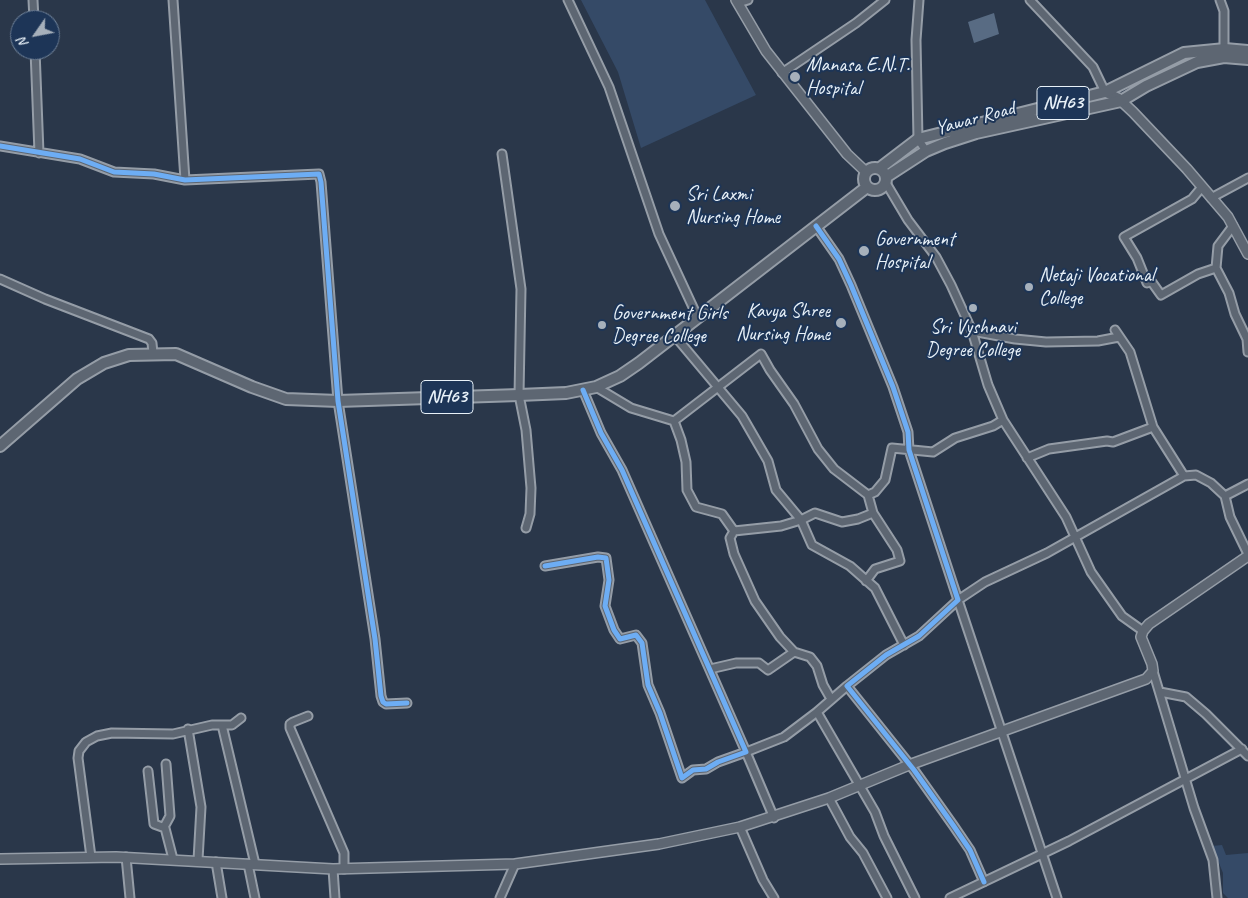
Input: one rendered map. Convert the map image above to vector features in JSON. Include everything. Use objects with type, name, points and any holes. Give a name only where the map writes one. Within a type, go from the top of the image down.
[{"type":"highway","name":"NH63","points":[[866,172],[880,168],[918,139],[1105,92],[1184,54],[1201,50],[1224,53],[1248,51]]},
{"type":"highway","name":"Yawar Road","points":[[886,180],[926,151],[976,133],[1118,102],[1181,68],[1224,53],[1248,59]]},
{"type":"highway","points":[[880,168],[886,180]]},
{"type":"highway","points":[[866,172],[864,179],[867,187]]},
{"type":"highway","name":"NH63","points":[[0,446],[90,370],[118,357],[153,353],[185,357],[277,397],[338,401],[519,395],[583,390],[596,387],[620,376],[675,336],[867,187],[877,191],[886,180]]},
{"type":"main road","points":[[737,2],[766,52],[848,154],[866,172]]},
{"type":"main road","points":[[1105,92],[1133,112],[1212,198],[1233,226],[1248,254]]},
{"type":"main road","points":[[0,859],[126,857],[333,869],[515,864],[659,844],[740,827],[774,818],[829,798],[909,765],[1002,733],[1146,679],[1153,671],[1151,657],[1141,637],[1143,631],[1149,624],[1248,555]]},
{"type":"street","points":[[173,0],[186,180]]},
{"type":"street","points":[[568,0],[609,87],[659,234],[698,318]]},
{"type":"street","points":[[737,2],[748,0]]},
{"type":"street","points":[[782,73],[856,23],[885,0]]},
{"type":"street","points":[[919,0],[916,40],[918,139],[926,151]]},
{"type":"street","points":[[1030,0],[1093,67],[1105,92]]},
{"type":"street","points":[[1220,0],[1224,11],[1224,53]]},
{"type":"street","points":[[35,60],[39,154]]},
{"type":"street","points":[[0,146],[39,154],[80,159],[114,172],[154,174],[186,180],[319,174],[338,401],[375,639],[381,696],[382,702],[386,704],[407,703]]},
{"type":"street","points":[[502,154],[521,288],[519,395],[526,430],[531,488],[530,514],[526,528]]},
{"type":"street","points":[[1212,198],[1248,178]]},
{"type":"street","points":[[886,180],[908,220],[936,257],[972,332],[988,385],[1003,420],[1076,535],[1091,572],[1122,616],[1143,631]]},
{"type":"street","points":[[1202,187],[1192,199],[1124,237],[1137,258],[1147,283],[1151,281],[1161,295],[1198,274],[1216,268]]},
{"type":"street","points":[[816,226],[839,259],[893,386],[908,432],[909,450],[1057,898]]},
{"type":"street","points":[[1233,226],[1218,246],[1216,268],[1229,293],[1235,314],[1247,339],[1248,352]]},
{"type":"street","points":[[0,278],[45,299],[149,338],[152,343],[153,353]]},
{"type":"street","points":[[1115,330],[1130,352],[1153,427],[1184,476]]},
{"type":"street","points":[[972,332],[1016,340],[1046,342],[1098,341],[1120,337]]},
{"type":"street","points":[[675,336],[742,416],[768,461],[776,490],[801,520],[812,545],[850,566],[875,588],[904,645]]},
{"type":"street","points":[[674,421],[761,354],[794,404],[818,449],[834,470],[868,496],[873,512],[896,550],[900,561],[876,569],[866,581]]},
{"type":"street","points":[[596,387],[631,408],[674,421]]},
{"type":"street","points":[[583,390],[601,433],[622,470],[774,818]]},
{"type":"street","points":[[868,496],[875,492],[885,480],[892,448],[933,452],[955,438],[994,426],[1003,420]]},
{"type":"street","points":[[674,421],[686,462],[687,490],[696,507],[722,514],[734,532]]},
{"type":"street","points":[[1027,458],[1049,449],[1107,441],[1113,442],[1153,427]]},
{"type":"street","points":[[544,566],[598,557],[606,558],[609,580],[605,606],[614,630],[620,639],[636,635],[642,643],[648,685],[660,713],[682,778],[693,770],[706,769],[718,762],[784,737],[886,655],[919,636],[958,600],[985,582],[1046,553],[1184,476],[1196,475],[1211,483],[1225,496],[1230,517],[1248,555]]},
{"type":"street","points":[[1225,496],[1248,484]]},
{"type":"street","points":[[831,699],[823,685],[817,666],[810,657],[794,652],[768,623],[754,601],[734,554],[730,538],[734,532],[780,526],[801,520],[815,513],[842,522],[858,519],[873,512]]},
{"type":"street","points":[[710,669],[736,663],[759,663],[768,670],[794,652]]},
{"type":"street","points":[[1153,671],[1185,780],[1213,860],[1217,898]]},
{"type":"street","points":[[847,686],[909,765],[970,850],[984,882]]},
{"type":"street","points":[[1160,692],[1186,697],[1248,756]]},
{"type":"street","points":[[816,712],[861,785],[915,898]]},
{"type":"street","points":[[308,716],[290,724],[290,728],[344,853],[344,869]]},
{"type":"street","points":[[91,857],[79,750],[86,742],[97,736],[112,733],[173,734],[188,729],[232,724],[241,718]]},
{"type":"street","points":[[222,725],[251,864],[255,898]]},
{"type":"street","points":[[188,729],[201,807],[198,860]]},
{"type":"street","points":[[950,898],[1242,750]]},
{"type":"street","points":[[166,764],[170,816],[164,827],[173,859]]},
{"type":"street","points":[[148,771],[154,824],[157,827],[164,827]]},
{"type":"street","points":[[829,798],[850,837],[863,853],[887,898]]},
{"type":"street","points":[[740,827],[759,871],[774,898]]},
{"type":"street","points":[[126,857],[130,898]]},
{"type":"street","points":[[216,862],[222,898]]},
{"type":"street","points":[[500,898],[515,864]]},
{"type":"street","points":[[333,869],[335,898]]},
{"type":"shaded area","points":[[581,0],[705,0],[756,95],[641,148],[618,72]]},
{"type":"shaded area","points":[[994,13],[999,34],[974,43],[968,22]]},
{"type":"shaded area","points":[[1222,845],[1226,855],[1248,853],[1248,898],[1228,898],[1223,893],[1223,873],[1212,846]]},
{"type":"cycle path","points":[[0,146],[80,159],[114,172],[154,174],[185,180],[319,174],[338,401],[375,639],[381,696],[386,704],[407,703]]},
{"type":"cycle path","points":[[816,226],[839,259],[893,387],[908,432],[909,450],[958,600],[919,636],[886,655],[847,686],[914,770],[953,825],[970,850],[984,882]]},
{"type":"cycle path","points":[[545,566],[598,557],[606,558],[609,580],[605,606],[614,630],[620,639],[636,635],[642,643],[648,685],[660,713],[682,778],[693,770],[706,769],[718,762],[746,752],[622,470],[601,433],[583,390]]},
{"type":"place","name":"Manasa E.N.T. Hospital","points":[[795,77]]},
{"type":"place","name":"Sri Laxmi Nursing Home","points":[[675,206]]},
{"type":"place","name":"Government Hospital","points":[[864,251]]},
{"type":"place","name":"Netaji Vocational College","points":[[1029,287]]},
{"type":"place","name":"Sri Vyshnavi Degree College","points":[[973,308]]},
{"type":"place","name":"Kavya Shree Nursing Home","points":[[841,323]]},
{"type":"place","name":"Government Girls Degree College","points":[[602,325]]}]
